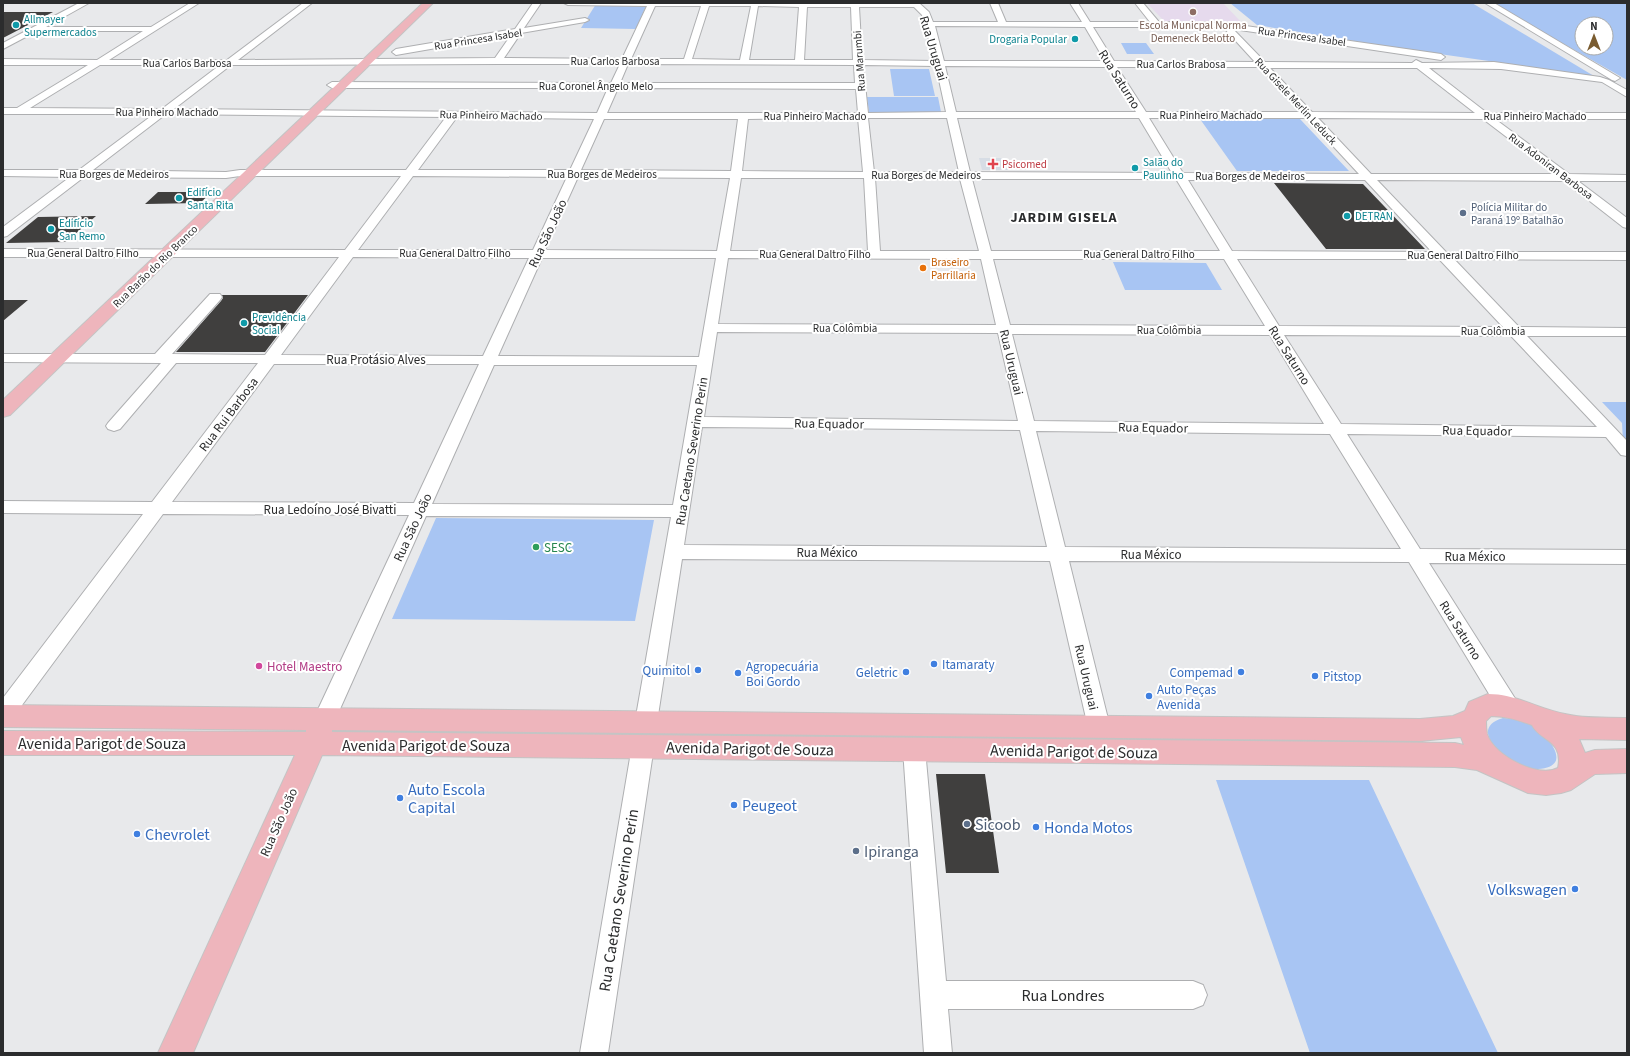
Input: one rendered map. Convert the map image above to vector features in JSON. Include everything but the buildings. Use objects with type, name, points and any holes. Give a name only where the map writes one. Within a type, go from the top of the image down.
[{"type":"main road","name":"Rua Barão do Rio Branco","points":[[3,411],[53,357],[162,253],[240,175],[365,61],[421,3]]},
{"type":"main road","name":"Rua Barão do Rio Branco","points":[[379,46],[428,3]]},
{"type":"main road","name":"Rua Barão do Rio Branco","points":[[3,398],[53,357]]},
{"type":"main road","name":"Avenida Parigot de Souza","points":[[3,715],[320,731],[645,734],[1099,727],[1420,730],[1456,727],[1491,710]]},
{"type":"main road","name":"Avenida Parigot de Souza","points":[[1491,710],[1472,727],[1475,738],[1481,748],[1496,765]]},
{"type":"main road","points":[[1491,710],[1523,710],[1554,728],[1570,749],[1574,762],[1572,773]]},
{"type":"main road","points":[[1535,716],[1564,726],[1627,729]]},
{"type":"main road","name":"Avenida Parigot de Souza","points":[[3,743],[320,731]]},
{"type":"main road","name":"Rua São João","points":[[175,1053],[320,731]]},
{"type":"main road","name":"Avenida Parigot de Souza","points":[[645,734],[914,749],[1455,755],[1480,760],[1496,765],[1528,780],[1546,783],[1560,781],[1584,766],[1595,762],[1627,761]]},
{"type":"street","points":[[3,42],[78,3]]},
{"type":"street","points":[[3,46],[85,3]]},
{"type":"street","points":[[3,121],[195,3]]},
{"type":"street","points":[[3,233],[308,3]]},
{"type":"street","points":[[498,60],[518,33],[537,3]]},
{"type":"street","points":[[568,3],[916,4]]},
{"type":"street","name":"Rua São João","points":[[320,731],[652,3]]},
{"type":"street","points":[[994,3],[1003,24]]},
{"type":"street","name":"Rua Saturno","points":[[1066,3],[1083,24]]},
{"type":"street","name":"Rua Saturno","points":[[1074,3],[1083,24],[1107,64],[1408,556],[1491,710]]},
{"type":"street","points":[[1139,3],[1156,24]]},
{"type":"street","points":[[1477,3],[1627,94]]},
{"type":"street","points":[[1489,3],[1622,81]]},
{"type":"street","points":[[687,62],[706,4]]},
{"type":"street","points":[[744,62],[755,4]]},
{"type":"street","points":[[799,62],[803,4]]},
{"type":"street","name":"Rua Uruguai","points":[[916,4],[926,14],[940,63],[966,177],[986,254],[1099,727]]},
{"type":"street","name":"Rua Marumbi","points":[[855,5],[858,63],[865,116],[874,254]]},
{"type":"street","name":"Rua Princesa Isabel","points":[[365,61],[585,20]]},
{"type":"street","name":"Rua Princesa Isabel","points":[[930,24],[1225,25],[1602,80]]},
{"type":"street","name":"Rua Gisele Merlin Leduck","points":[[1225,25],[1611,432],[1627,451]]},
{"type":"street","points":[[35,29],[152,29]]},
{"type":"street","name":"Rua Adoniran Barbosa","points":[[1399,50],[1627,224]]},
{"type":"street","name":"Rua Carlos Barbosa","points":[[3,59],[102,61]]},
{"type":"street","name":"Rua Carlos Barbosa","points":[[3,62],[498,60],[858,63]]},
{"type":"street","name":"Rua Carlos Brabosa","points":[[858,63],[1504,66]]},
{"type":"street","points":[[412,86],[427,70]]},
{"type":"street","points":[[1602,80],[1619,84],[1622,81]]},
{"type":"street","name":"Rua Coronel Ângelo Melo","points":[[337,85],[861,86]]},
{"type":"street","name":"Rua Pinheiro Machado","points":[[3,111],[308,112],[600,116],[1627,116]]},
{"type":"street","name":"Rua Rui Barbosa","points":[[3,715],[453,115]]},
{"type":"street","name":"Rua Caetano Severino Perin","points":[[594,1053],[706,361],[743,116]]},
{"type":"street","name":"Rua Borges de Medeiros","points":[[3,173],[735,177],[1177,177],[1627,181]]},
{"type":"street","name":"Rua Borges de Medeiros","points":[[1569,180],[1627,178]]},
{"type":"street","name":"Rua General Daltro Filho","points":[[3,253],[1627,256]]},
{"type":"street","points":[[114,426],[215,297]]},
{"type":"street","name":"Rua Colômbia","points":[[711,328],[1627,332]]},
{"type":"street","name":"Rua Protásio Alves","points":[[3,358],[53,357],[706,361]]},
{"type":"street","name":"Rua Equador","points":[[696,422],[1611,432]]},
{"type":"street","name":"Rua Ledoíno José Bivatti","points":[[3,507],[681,511]]},
{"type":"street","name":"Rua México","points":[[674,552],[1627,557]]},
{"type":"street","points":[[914,749],[938,1053]]},
{"type":"street","name":"Rua Londres","points":[[934,995],[1193,995]]},
{"type":"shaded area","name":"Escola Municpal Norma Demeneck Belotto","points":[[1147,3],[1223,3],[1241,22],[1164,21]]},
{"type":"shaded area","points":[[1230,3],[1472,3],[1594,76],[1397,48],[1257,25]]},
{"type":"shaded area","points":[[1493,3],[1627,3],[1627,80],[1585,56],[1614,56],[1614,16],[1574,16],[1574,50]]},
{"type":"shaded area","points":[[596,4],[647,4],[636,29],[581,28]]},
{"type":"shaded area","points":[[1121,43],[1146,43],[1154,54],[1127,54]]},
{"type":"shaded area","points":[[890,69],[929,69],[935,96],[894,96]]},
{"type":"shaded area","points":[[867,97],[938,97],[941,112],[869,112]]},
{"type":"shaded area","points":[[1200,119],[1300,119],[1349,171],[1237,171]]},
{"type":"shaded area","name":"Psicomed","points":[[979,158],[1005,158],[1008,170],[982,170]]},
{"type":"shaded area","points":[[1113,262],[1206,263],[1222,290],[1125,290]]},
{"type":"shaded area","points":[[1602,402],[1627,402],[1627,446],[1623,441],[1622,423]]},
{"type":"shaded area","name":"SESC","points":[[436,518],[654,520],[635,621],[392,619]]},
{"type":"shaded area","points":[[1503,718],[1528,723],[1541,732],[1547,738],[1555,751],[1556,758],[1554,763],[1549,767],[1538,769],[1528,768],[1517,763],[1496,748],[1490,740],[1488,731],[1492,724]]},
{"type":"shaded area","points":[[1216,780],[1369,780],[1498,1053],[1310,1053]]},
{"type":"place","name":"Escola Municpal Norma Demeneck Belotto","points":[[1193,12]]},
{"type":"place","name":"Allmayer Supermercados","points":[[16,25]]},
{"type":"place","name":"Drogaria Popular","points":[[1075,39]]},
{"type":"place","name":"Psicomed","points":[[993,164]]},
{"type":"place","name":"Salão do Paulinho","points":[[1135,168]]},
{"type":"place","name":"Edifício Santa Rita","points":[[179,198]]},
{"type":"place","name":"Polícia Militar do Paraná 19º Batalhão","points":[[1463,213]]},
{"type":"place","name":"DETRAN","points":[[1347,216]]},
{"type":"place","name":"Edifício San Remo","points":[[51,229]]},
{"type":"place","name":"Braseiro Parrillaria","points":[[923,268]]},
{"type":"place","name":"Previdência Social","points":[[244,323]]},
{"type":"place","name":"SESC","points":[[536,547]]},
{"type":"place","name":"Itamaraty","points":[[934,664]]},
{"type":"place","name":"Hotel Maestro","points":[[259,666]]},
{"type":"place","name":"Quimitol","points":[[698,670]]},
{"type":"place","name":"Geletric","points":[[906,672]]},
{"type":"place","name":"Compemad","points":[[1241,672]]},
{"type":"place","name":"Agropecuária Boi Gordo","points":[[738,673]]},
{"type":"place","name":"Pitstop","points":[[1315,676]]},
{"type":"place","name":"Auto Peças Avenida","points":[[1149,696]]},
{"type":"place","name":"Auto Escola Capital","points":[[400,798]]},
{"type":"place","name":"Peugeot","points":[[734,805]]},
{"type":"place","name":"Sicoob","points":[[967,824]]},
{"type":"place","name":"Honda Motos","points":[[1036,827]]},
{"type":"place","name":"Chevrolet","points":[[137,834]]},
{"type":"place","name":"Ipiranga","points":[[856,851]]},
{"type":"place","name":"Volkswagen","points":[[1575,889]]},
{"type":"district","name":"JARDIM GISELA","points":[[1064,217]]}]
